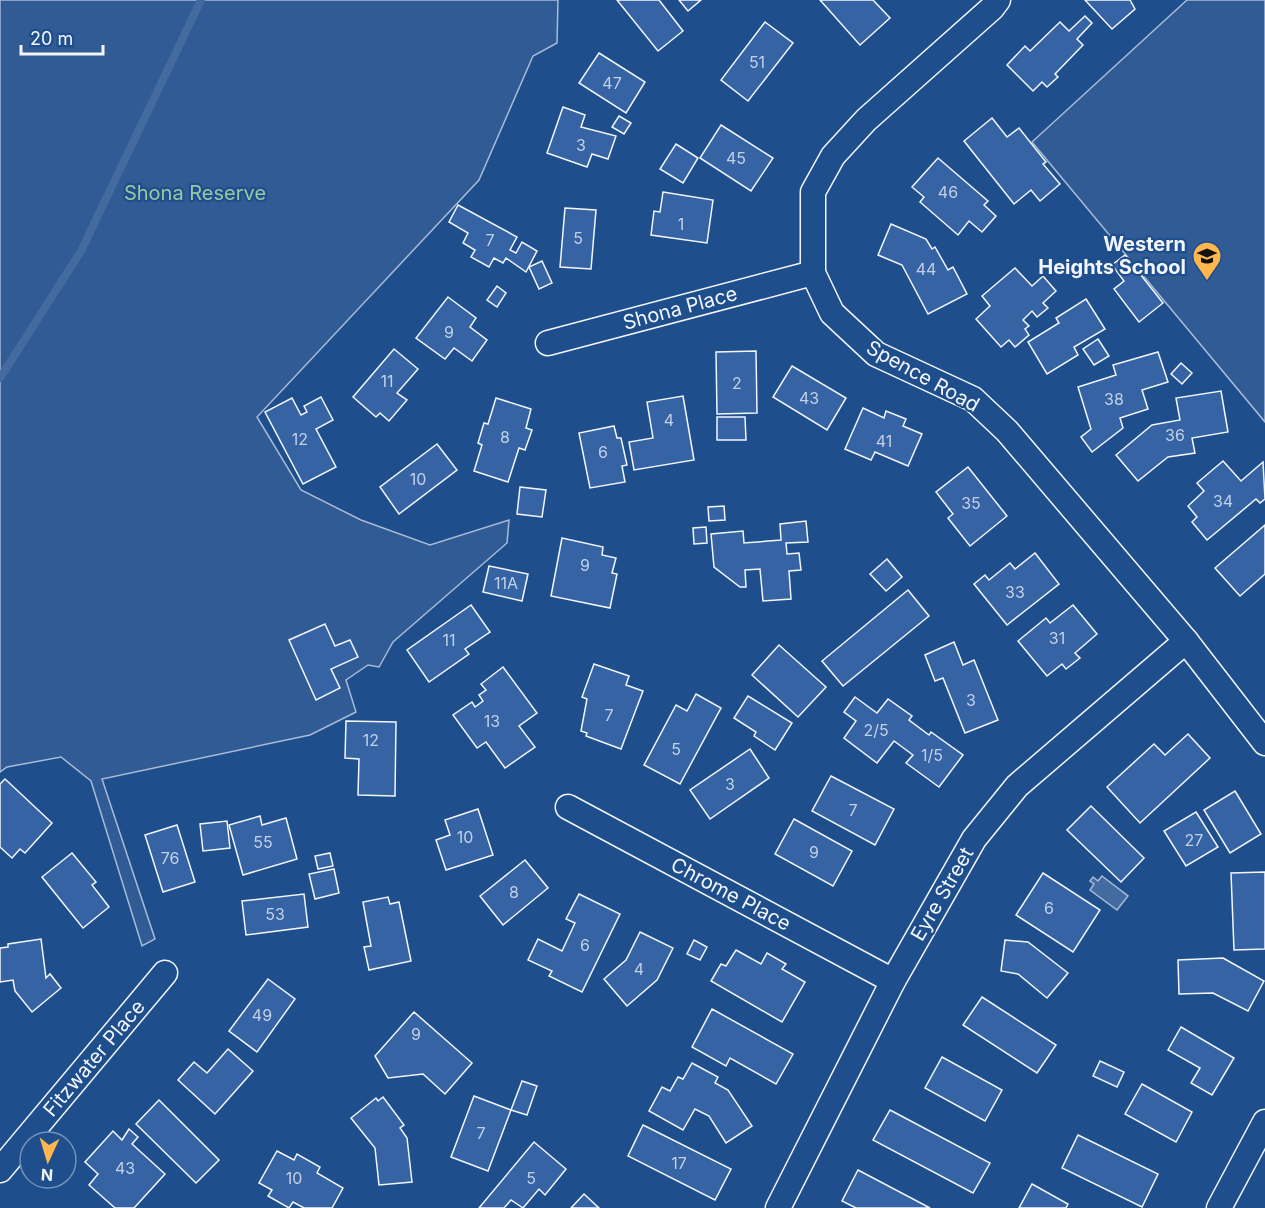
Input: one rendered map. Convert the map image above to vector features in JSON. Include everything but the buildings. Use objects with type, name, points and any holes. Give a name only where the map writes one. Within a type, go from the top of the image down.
[{"type":"street","name":"Spence Road","points":[[998,0],[992,8],[866,120],[833,156],[813,192],[813,273],[832,313],[876,354],[973,399],[1007,431],[1186,641],[1265,743]]},
{"type":"street","name":"Shona Place","points":[[548,343],[813,273]]},
{"type":"street","name":"Eyre Street","points":[[778,1208],[893,981],[974,839],[1017,786],[1186,641]]},
{"type":"street","name":"Chrome Place","points":[[568,807],[893,981]]},
{"type":"street","name":"Fitzwater Place","points":[[0,1170],[165,974]]},
{"type":"street","points":[[1219,1208],[1265,1122]]},
{"type":"green space","name":"Shona Reserve","points":[[0,0],[558,0],[557,43],[533,56],[479,180],[257,417],[301,490],[361,520],[430,545],[509,520],[507,543],[393,642],[379,667],[368,665],[346,680],[356,712],[310,735],[102,779],[155,939],[142,946],[91,781],[61,757],[7,767],[0,772]]},
{"type":"green space","name":"Western Heights School","points":[[1187,0],[1265,0],[1265,422],[1032,142]]},
{"type":"shaded area","points":[[1102,876],[1128,896],[1117,910],[1090,890],[1094,884],[1090,881],[1093,877],[1098,881]]},
{"type":"waterway","points":[[0,378],[81,251],[201,0]]},
{"type":"place","name":"Western Heights School","points":[[1207,282]]}]
